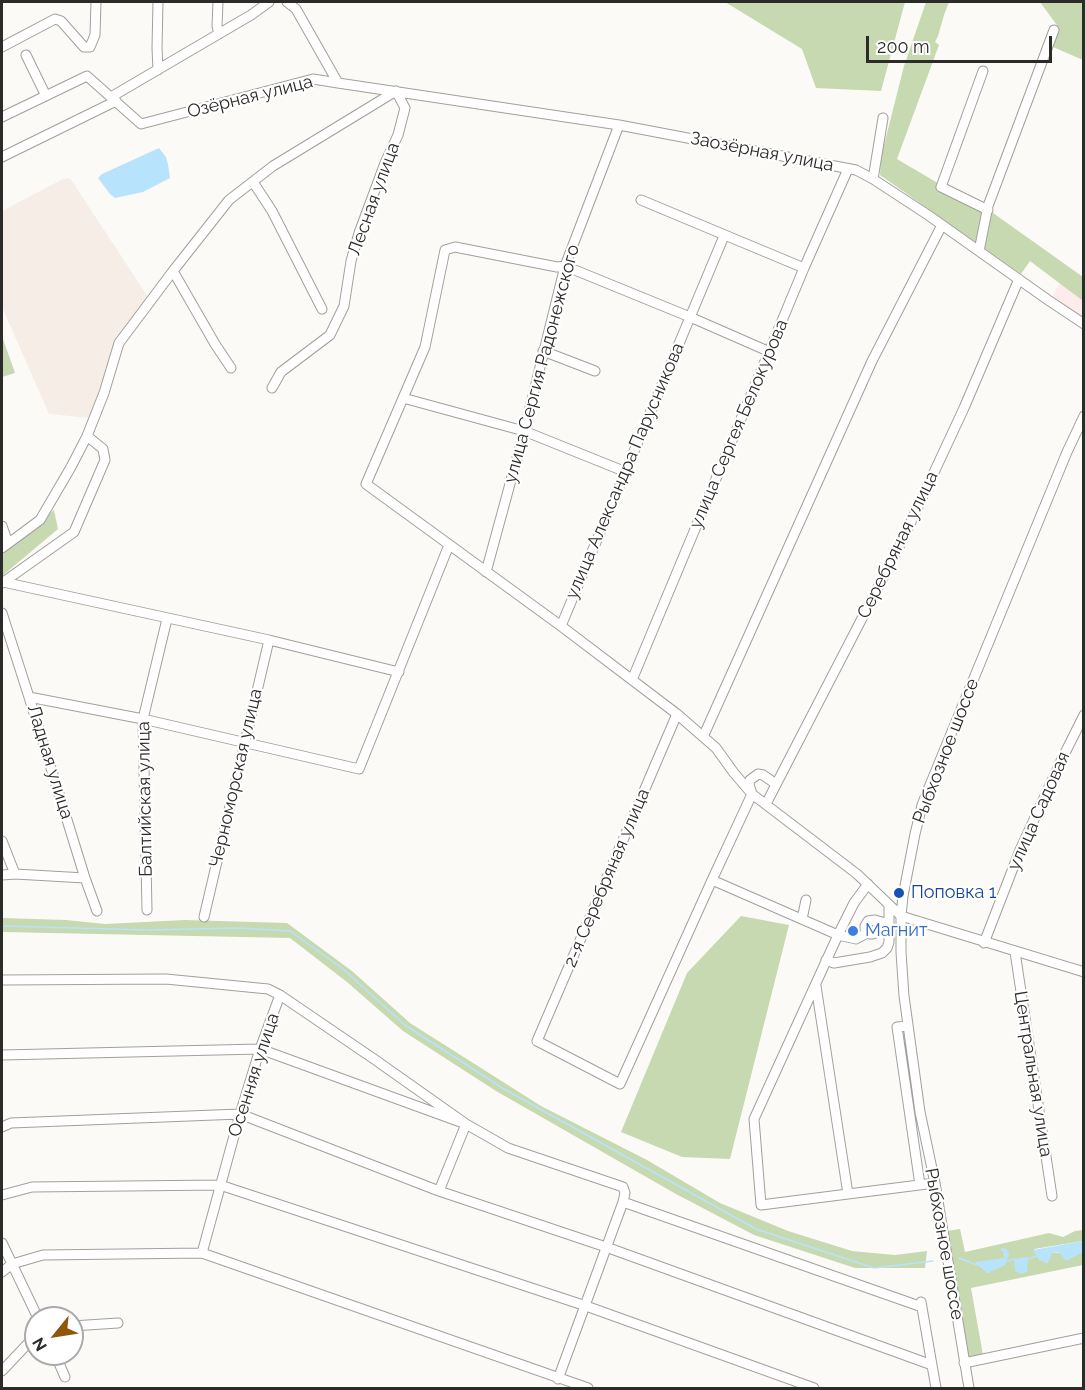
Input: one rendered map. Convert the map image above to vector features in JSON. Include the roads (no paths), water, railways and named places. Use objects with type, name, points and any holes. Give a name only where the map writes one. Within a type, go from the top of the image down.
[{"type":"street","points":[[2,46],[54,19],[61,21],[84,47],[90,47],[95,35],[96,2]]},
{"type":"street","points":[[158,2],[158,70]]},
{"type":"street","points":[[218,2],[219,34]]},
{"type":"street","points":[[2,157],[114,99],[270,2]]},
{"type":"street","points":[[286,2],[296,9],[338,83]]},
{"type":"street","points":[[979,251],[988,210],[1013,136],[1054,30]]},
{"type":"street","points":[[26,55],[46,96]]},
{"type":"street","points":[[983,71],[941,187],[988,210]]},
{"type":"street","points":[[2,117],[87,76],[114,99]]},
{"type":"street","name":"Озёрная улица","points":[[114,99],[141,124],[313,79],[396,91]]},
{"type":"street","points":[[2,526],[5,546],[40,520],[87,436],[104,393],[119,343],[230,200],[273,166],[396,91]]},
{"type":"street","name":"Заозёрная улица","points":[[396,91],[619,125],[856,170],[942,225],[1083,324]]},
{"type":"street","name":"Лесная улица","points":[[272,388],[281,372],[330,335],[344,306],[358,233],[398,135],[405,108],[396,91]]},
{"type":"street","points":[[873,179],[883,118]]},
{"type":"street","name":"улица Сергия Радонежского","points":[[486,572],[565,266],[619,125]]},
{"type":"street","name":"улица Сергея Белокурова","points":[[632,680],[804,268],[848,169]]},
{"type":"street","points":[[253,182],[272,211],[322,309]]},
{"type":"street","points":[[641,200],[804,268]]},
{"type":"street","points":[[703,737],[872,361],[942,225]]},
{"type":"street","points":[[690,317],[724,236]]},
{"type":"street","points":[[770,352],[565,266],[556,267],[455,246],[445,250],[425,347],[366,484],[677,714],[716,748],[752,794],[858,874],[901,916],[984,943],[1083,971]]},
{"type":"street","points":[[173,271],[231,368]]},
{"type":"street","name":"Серебряная улица","points":[[766,804],[903,539],[964,408],[1018,279]]},
{"type":"street","name":"улица Александра Парусникова","points":[[561,626],[690,317]]},
{"type":"street","points":[[543,351],[595,371]]},
{"type":"street","points":[[403,398],[524,431],[626,472]]},
{"type":"street","name":"Рыбхозное шоссе","points":[[969,1389],[935,1183],[920,1112],[908,1026],[901,961],[903,896],[915,834],[926,795],[1083,416]]},
{"type":"street","points":[[2,583],[74,532],[105,460],[103,449],[87,436]]},
{"type":"street","points":[[29,697],[143,719],[359,769],[449,545]]},
{"type":"street","points":[[2,583],[269,640],[399,672]]},
{"type":"street","name":"Ладная улица","points":[[2,614],[97,911]]},
{"type":"street","name":"Балтийская улица","points":[[147,910],[143,719],[167,619]]},
{"type":"street","name":"Черноморская улица","points":[[204,917],[269,640]]},
{"type":"street","name":"2-я Серебряная улица","points":[[677,714],[537,1041],[620,1084],[712,880]]},
{"type":"street","name":"улица Садовая","points":[[984,943],[1020,850],[1083,715]]},
{"type":"street","points":[[777,784],[758,774],[752,777],[749,784],[752,794],[712,880],[838,935],[856,939],[867,933],[866,923],[871,920],[889,924]]},
{"type":"street","points":[[2,841],[15,874]]},
{"type":"street","points":[[2,876],[15,874],[85,878]]},
{"type":"street","points":[[868,884],[854,903],[838,935],[754,1119],[761,1204],[935,1183]]},
{"type":"street","points":[[802,920],[806,900]]},
{"type":"street","points":[[826,960],[834,963],[882,953],[889,942],[889,905]]},
{"type":"street","name":"Центральная улица","points":[[1015,952],[1052,1196]]},
{"type":"street","name":"Осенняя улица","points":[[2,980],[166,979],[254,987],[268,989],[280,995],[240,1114],[202,1253]]},
{"type":"street","points":[[816,984],[848,1194]]},
{"type":"street","points":[[280,995],[466,1124],[508,1148],[623,1186],[625,1193],[622,1202],[558,1379]]},
{"type":"street","points":[[908,1026],[897,1027],[920,1185]]},
{"type":"street","points":[[2,1055],[260,1049],[466,1124]]},
{"type":"street","points":[[2,1126],[11,1123],[240,1114],[440,1191],[606,1247],[932,1365]]},
{"type":"street","points":[[440,1191],[466,1124]]},
{"type":"street","points":[[2,1195],[32,1187],[220,1185],[586,1306],[814,1389]]},
{"type":"street","points":[[622,1202],[921,1304],[936,1389]]},
{"type":"street","points":[[2,1243],[32,1306]]},
{"type":"street","points":[[2,1272],[12,1264],[43,1255],[202,1253],[588,1389]]},
{"type":"street","points":[[84,1325],[118,1323]]},
{"type":"street","points":[[964,1363],[1083,1338]]},
{"type":"street","points":[[2,1371],[24,1348]]},
{"type":"street","points":[[60,1366],[65,1377]]},
{"type":"water","points":[[159,148],[166,157],[170,178],[143,192],[115,198],[98,178],[102,174]]},
{"type":"water","points":[[1083,1241],[1083,1252],[1066,1261],[1059,1252],[1052,1253],[1048,1263],[1039,1260],[1033,1250]]},
{"type":"water","points":[[1006,1248],[1009,1254],[1005,1265],[988,1273],[975,1262],[1005,1258],[1000,1249]]},
{"type":"water","points":[[1028,1257],[1027,1272],[1021,1274],[1015,1271],[1014,1259]]},
{"type":"waterway","points":[[2,926],[149,930],[238,928],[290,931],[343,969],[405,1025],[504,1089],[756,1229],[874,1268],[933,1261]]},
{"type":"waterway","points":[[1028,1259],[1037,1256]]},
{"type":"waterway","points":[[959,1258],[980,1266]]},
{"type":"waterway","points":[[1007,1261],[1014,1259]]},
{"type":"place","name":"Поповка 1","points":[[899,893]]},
{"type":"place","name":"Магнит","points":[[853,931]]}]
